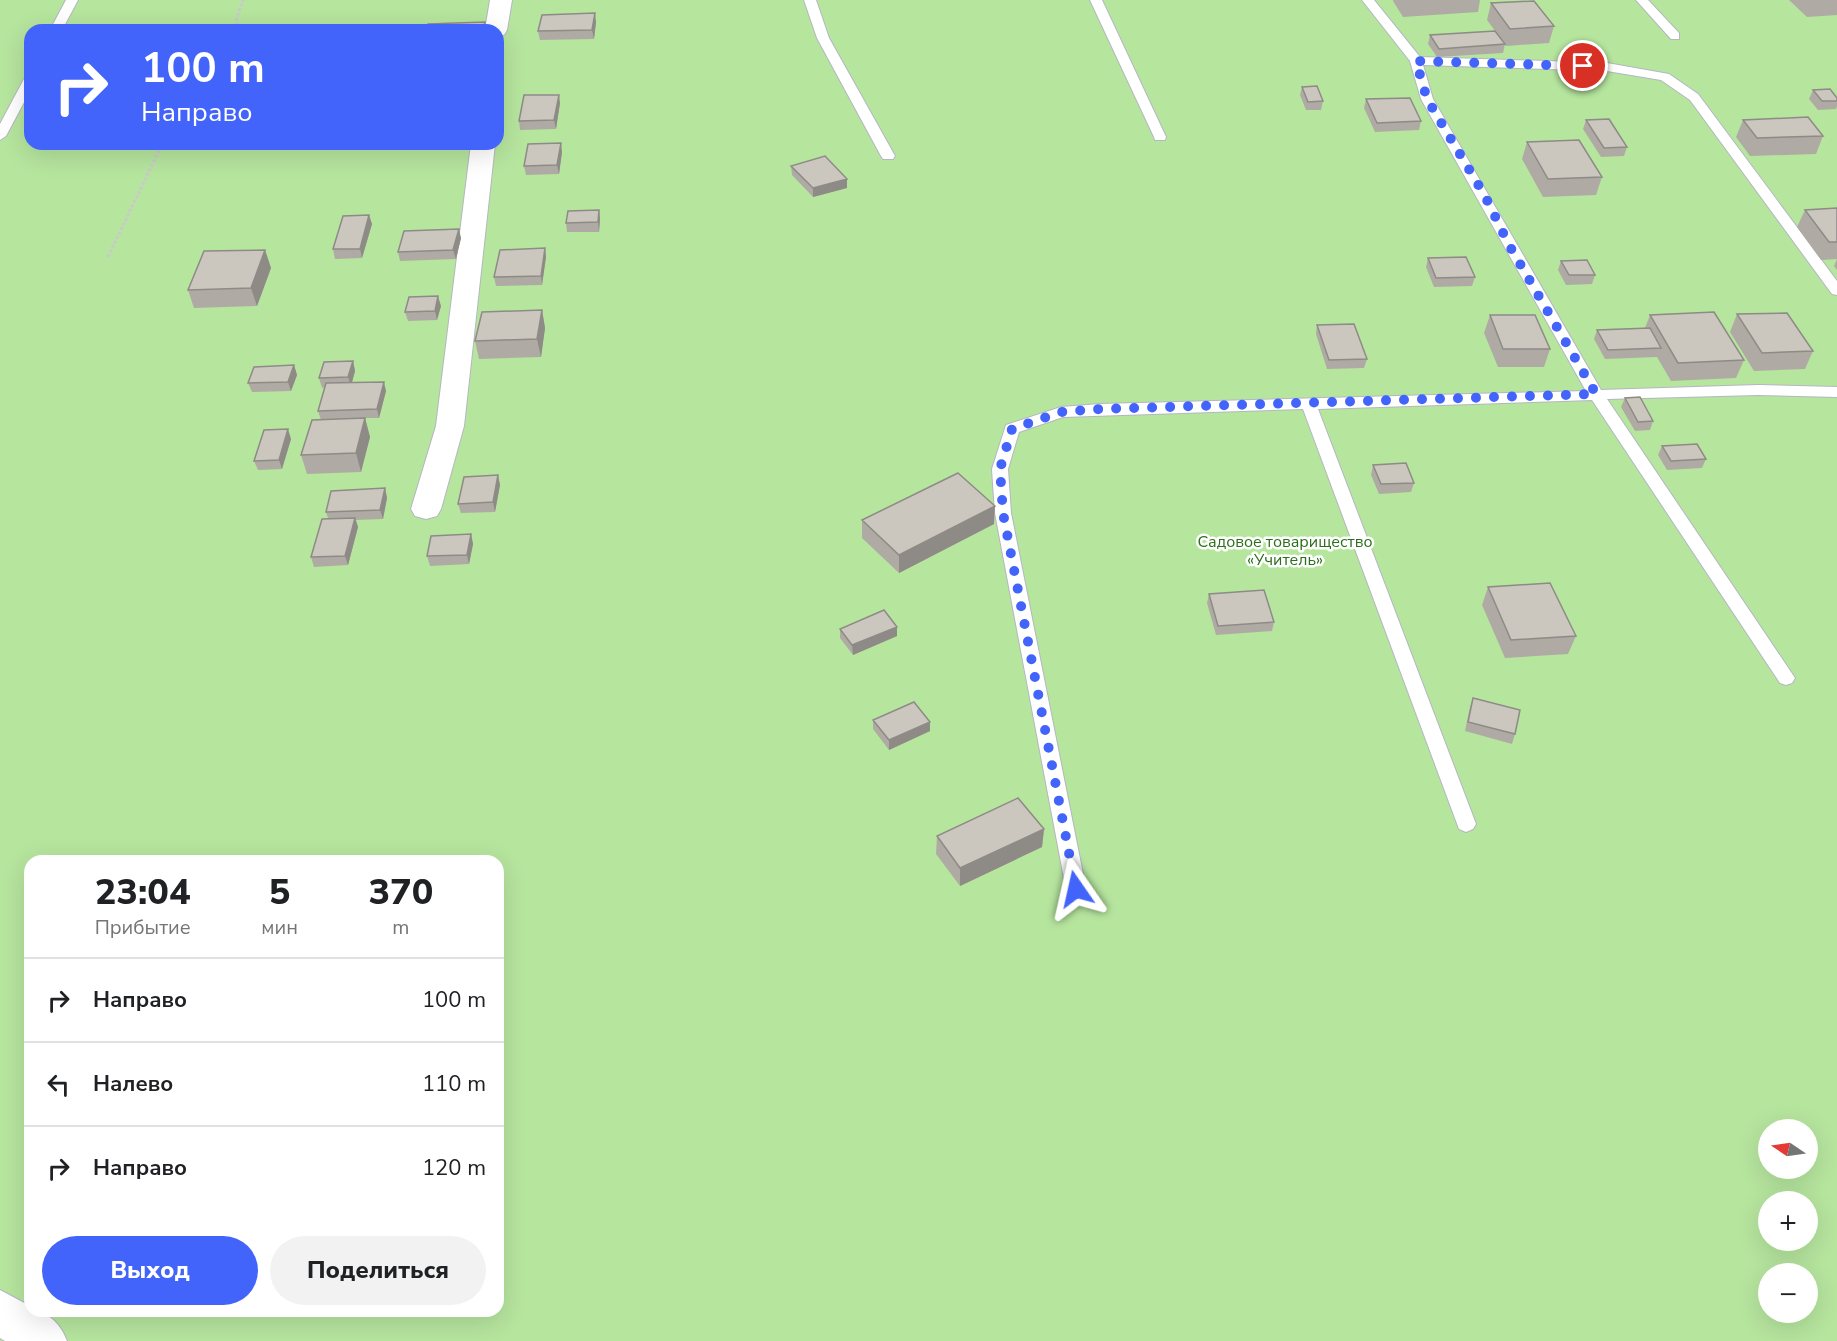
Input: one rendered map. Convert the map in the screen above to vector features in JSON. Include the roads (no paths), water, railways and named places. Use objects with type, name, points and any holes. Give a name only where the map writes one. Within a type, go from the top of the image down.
[{"type":"street","points":[[497,24],[501,0]]},
{"type":"street","points":[[426,509],[450,426],[482,150]]},
{"type":"street","points":[[0,1312],[45,1341]]},
{"type":"lane","points":[[59,24],[72,0]]},
{"type":"lane","points":[[810,0],[823,38],[888,156]]},
{"type":"lane","points":[[1096,0],[1160,137]]},
{"type":"lane","points":[[1368,0],[1416,61],[1427,99],[1485,196],[1509,245],[1596,394],[1786,678]]},
{"type":"lane","points":[[1641,0],[1675,36]]},
{"type":"lane","points":[[1416,61],[1607,67],[1665,77],[1694,97],[1837,291]]},
{"type":"lane","points":[[0,136],[24,91]]},
{"type":"lane","points":[[1076,889],[1003,513],[1000,469],[1012,429],[1061,412],[1100,409],[1758,390],[1837,392]]},
{"type":"lane","points":[[1309,404],[1466,824]]},
{"type":"park label","name":"Садовое товарищество «Учитель»","points":[[1285,550]]}]
